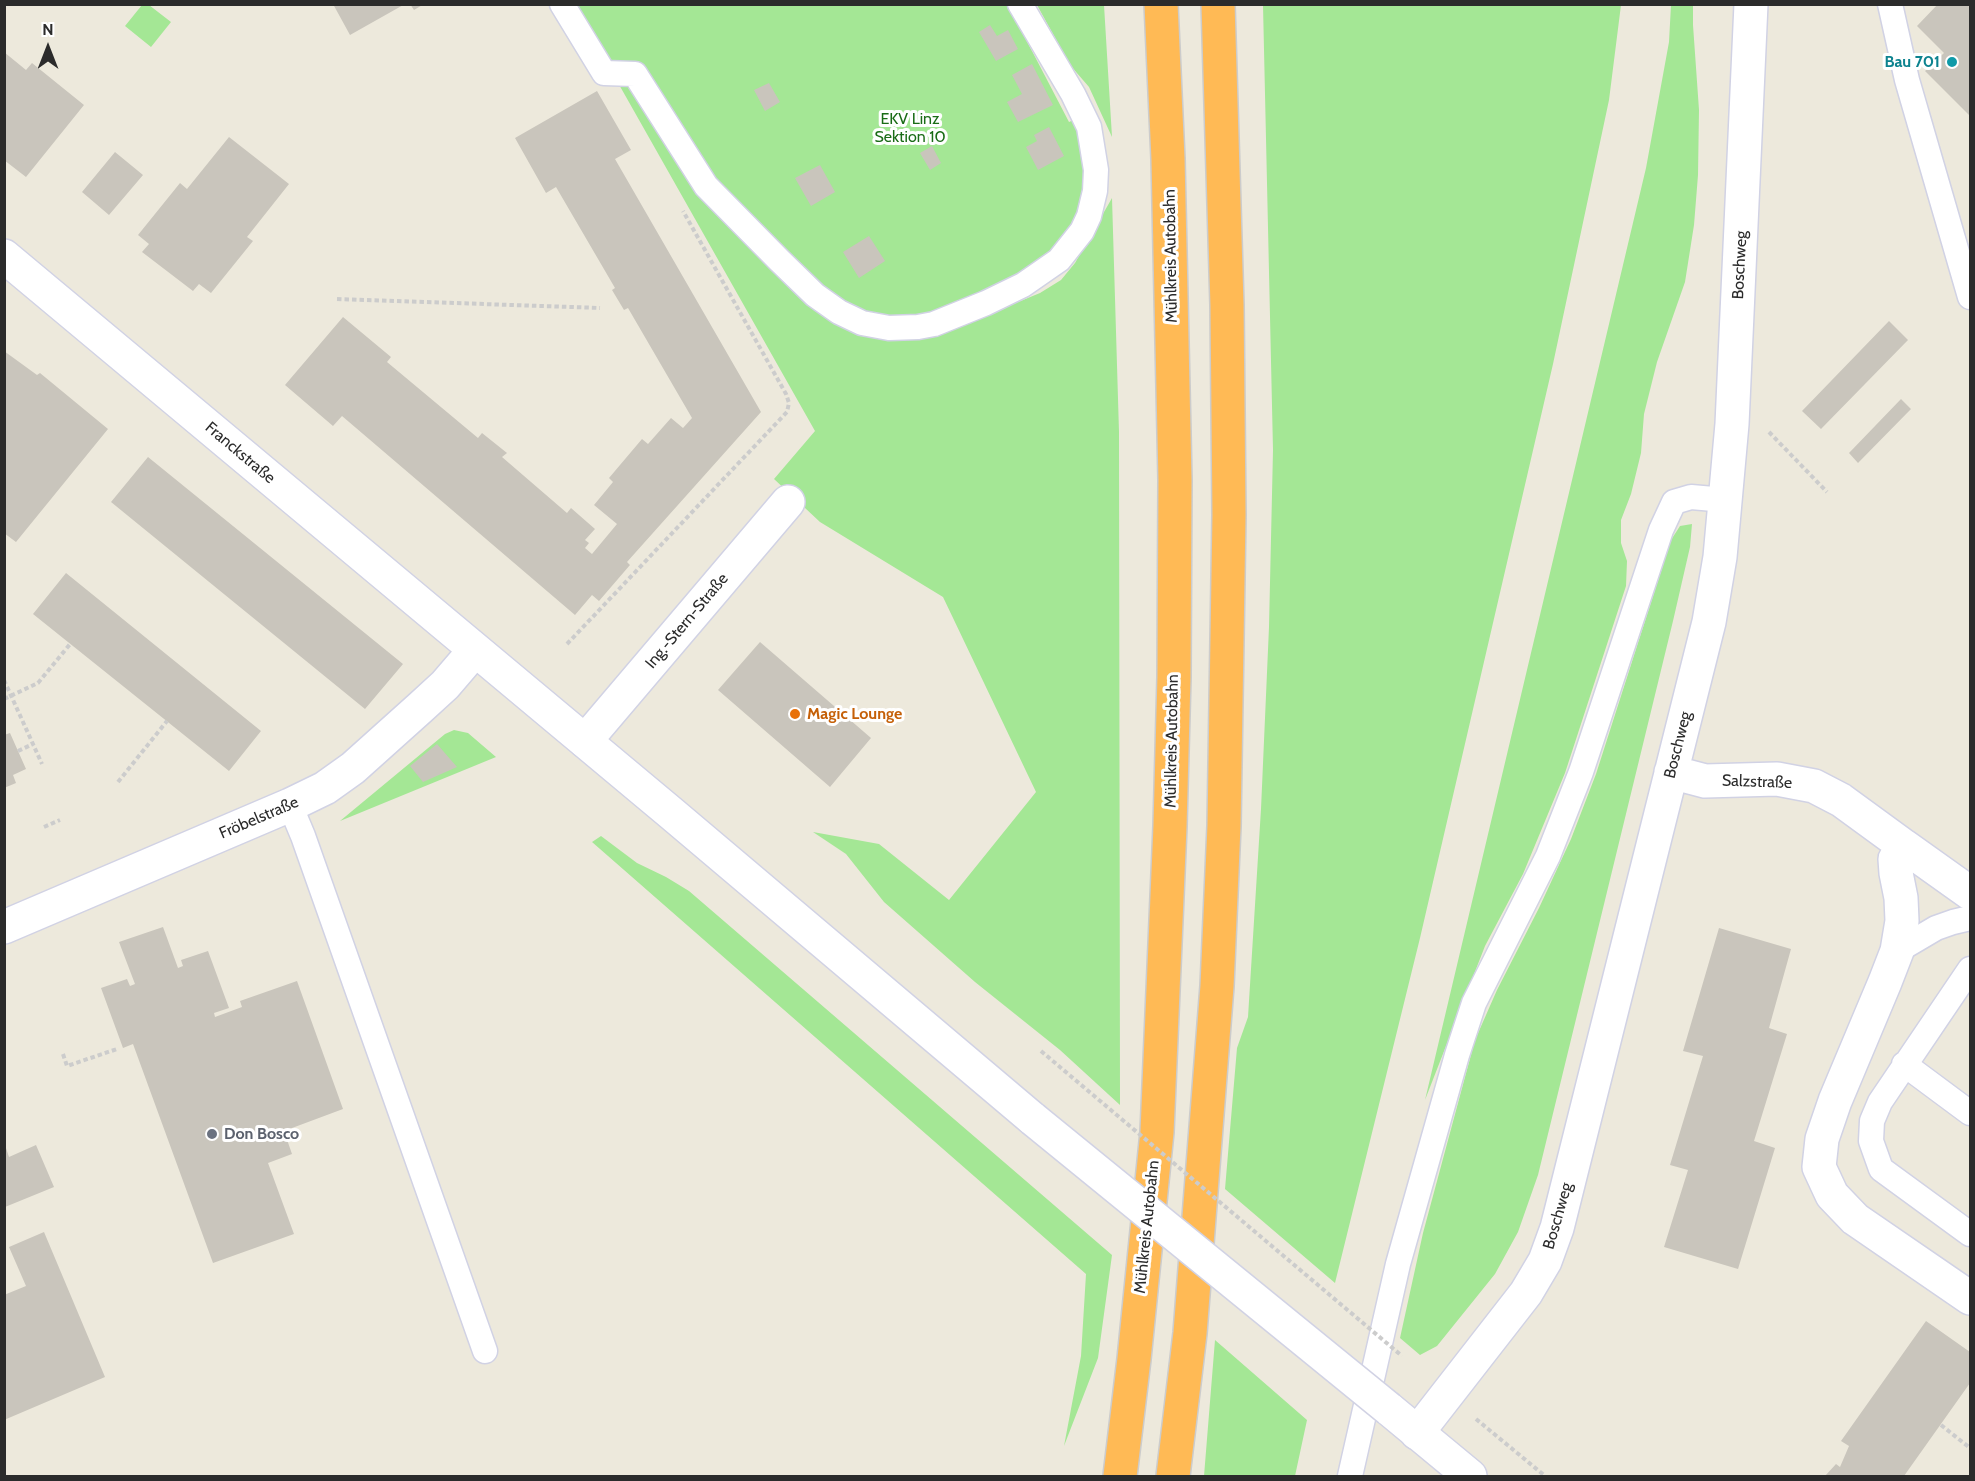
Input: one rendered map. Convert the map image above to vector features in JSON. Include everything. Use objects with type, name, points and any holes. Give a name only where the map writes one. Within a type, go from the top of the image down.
[{"type":"highway","name":"Mühlkreis Autobahn","points":[[1120,1476],[1157,1132],[1170,826],[1174,677],[1175,480],[1168,159],[1161,4]]},
{"type":"highway","points":[[1173,1476],[1190,1333],[1217,986],[1224,826],[1229,492],[1227,305],[1218,4]]},
{"type":"street","name":"Boschweg","points":[[1417,1433],[1526,1293],[1545,1261],[1557,1228],[1709,622],[1720,557],[1732,424],[1751,4]]},
{"type":"street","name":"Franckstraße","points":[[4,256],[1033,1119],[1470,1476]]},
{"type":"street","name":"Ing.-Stern-Straße","points":[[585,741],[788,502]]},
{"type":"street","name":"Fröbelstraße","points":[[4,927],[325,788],[353,768],[445,685],[475,650]]},
{"type":"street","name":"Salzstraße","points":[[1671,772],[1705,781],[1777,779],[1814,786],[1841,800],[1904,846]]},
{"type":"street","points":[[1971,893],[1904,846],[1895,859],[1902,898],[1902,921],[1897,951],[1835,1101],[1822,1139],[1819,1167],[1832,1195],[1856,1219],[1971,1298]]},
{"type":"lane","points":[[562,4],[603,73],[635,74],[706,186],[815,295],[839,312],[862,323],[874,327],[902,328],[926,326],[951,318],[1023,285],[1059,260],[1082,231],[1089,216],[1095,191],[1095,170],[1089,127],[1073,94],[1020,4]]},
{"type":"lane","points":[[1890,4],[1907,80],[1971,297]]},
{"type":"lane","points":[[1350,1476],[1398,1264],[1474,1003],[1548,856],[1581,772],[1661,530],[1674,502],[1691,497],[1725,500]]},
{"type":"lane","points":[[290,805],[485,1351]]},
{"type":"lane","points":[[1897,951],[1936,928],[1971,918]]},
{"type":"lane","points":[[1967,984],[1904,1065],[1880,1102],[1872,1121],[1871,1141],[1881,1169],[1971,1234]]},
{"type":"lane","points":[[1904,1065],[1971,1113]]},
{"type":"path","points":[[567,644],[787,412],[789,403],[786,394],[681,208]]},
{"type":"path","points":[[337,299],[600,308]]},
{"type":"path","points":[[1762,425],[1827,492]]},
{"type":"path","points":[[4,699],[38,682],[71,644]]},
{"type":"path","points":[[4,680],[42,765]]},
{"type":"path","points":[[118,782],[167,721]]},
{"type":"path","points":[[18,751],[33,744]]},
{"type":"path","points":[[44,827],[60,820]]},
{"type":"path","points":[[63,1054],[67,1066],[117,1049]]},
{"type":"path","points":[[1041,1052],[1402,1356]]},
{"type":"path","points":[[1941,1425],[1971,1448]]},
{"type":"green space","points":[[142,5],[149,5],[171,22],[151,47],[125,26]]},
{"type":"green space","name":"EKV Linz Sektion 10","points":[[574,5],[1008,5],[1069,122],[1076,119],[1088,158],[1082,202],[1070,228],[1055,250],[1026,270],[995,287],[942,310],[856,330],[977,319],[1040,293],[1061,280],[1075,263],[1112,198],[1119,432],[1120,1105],[1060,1050],[975,982],[884,902],[846,854],[813,832],[879,844],[949,900],[1036,792],[943,597],[820,522],[774,479],[815,431]]},
{"type":"green space","points":[[1037,5],[1104,5],[1112,137],[1089,87],[1070,65]]},
{"type":"green space","points":[[1263,5],[1621,5],[1609,100],[1553,364],[1420,938],[1335,1283],[1225,1189],[1237,1048],[1248,1017],[1269,627],[1273,450]]},
{"type":"green space","points":[[1671,5],[1693,5],[1699,110],[1698,175],[1694,225],[1685,282],[1657,362],[1644,414],[1641,453],[1631,494],[1621,520],[1621,543],[1627,561],[1626,586],[1565,773],[1523,874],[1485,946],[1425,1100],[1646,168],[1669,42]]},
{"type":"green space","points":[[1692,524],[1690,547],[1673,621],[1538,1175],[1518,1232],[1495,1274],[1437,1346],[1420,1355],[1400,1338],[1423,1233],[1475,1040],[1571,839],[1596,774],[1671,540],[1680,526]]},
{"type":"green space","points":[[454,730],[468,733],[496,757],[340,821],[445,734]]},
{"type":"green space","points":[[601,836],[637,863],[689,891],[1112,1255],[1098,1358],[1064,1446],[1081,1356],[1086,1274],[592,842]]},
{"type":"green space","points":[[1215,1340],[1307,1420],[1295,1476],[1204,1476]]},
{"type":"building","points":[[333,4],[405,4],[350,35]]},
{"type":"building","points":[[410,4],[424,4],[414,10]]},
{"type":"building","name":"Bau 701","points":[[1938,4],[1970,4],[1970,116],[1925,71],[1944,53],[1917,26]]},
{"type":"building","points":[[990,25],[997,36],[1008,30],[1018,49],[996,61],[979,32]]},
{"type":"building","points":[[4,52],[26,70],[32,63],[84,105],[26,177],[4,160]]},
{"type":"building","points":[[1032,64],[1053,105],[1018,122],[1007,102],[1022,94],[1012,75]]},
{"type":"building","points":[[769,83],[780,102],[765,111],[754,90]]},
{"type":"building","points":[[597,91],[631,150],[615,159],[761,412],[627,562],[630,565],[599,601],[592,595],[575,615],[342,416],[333,426],[285,385],[343,317],[391,357],[387,362],[478,438],[482,433],[507,453],[502,457],[567,513],[571,508],[595,529],[585,540],[589,543],[585,548],[592,554],[617,524],[594,505],[613,482],[609,478],[642,439],[648,444],[671,418],[683,428],[692,418],[628,308],[624,310],[612,290],[615,288],[556,187],[546,193],[515,138]]},
{"type":"building","points":[[1049,127],[1064,156],[1038,170],[1026,147],[1037,141],[1034,135]]},
{"type":"building","points":[[229,137],[289,184],[247,237],[253,241],[211,293],[199,284],[193,291],[142,252],[149,244],[138,235],[180,183],[187,189]]},
{"type":"building","points":[[932,146],[941,163],[930,170],[920,153]]},
{"type":"building","points":[[115,152],[143,175],[109,215],[82,192]]},
{"type":"building","points":[[820,165],[835,192],[811,206],[795,178]]},
{"type":"building","points":[[869,236],[885,261],[859,278],[843,252]]},
{"type":"building","points":[[1889,321],[1908,340],[1821,429],[1802,411]]},
{"type":"building","points":[[4,351],[37,375],[40,373],[108,429],[16,542],[4,533]]},
{"type":"building","points":[[1901,399],[1911,409],[1858,463],[1849,453]]},
{"type":"building","points":[[148,457],[403,664],[365,709],[111,502]]},
{"type":"building","points":[[66,573],[261,731],[229,771],[33,614]]},
{"type":"building","name":"Magic Lounge","points":[[760,642],[871,738],[830,787],[718,690]]},
{"type":"building","points":[[10,733],[26,769],[13,775],[16,783],[4,788],[4,735]]},
{"type":"building","points":[[437,744],[457,767],[423,782],[410,766]]},
{"type":"building","name":"Don Bosco","points":[[163,927],[178,968],[183,966],[181,960],[208,951],[229,1008],[214,1013],[215,1017],[242,1007],[240,1001],[297,981],[343,1109],[284,1131],[292,1154],[268,1163],[294,1234],[213,1263],[133,1044],[123,1048],[101,988],[127,979],[130,986],[135,984],[119,942]]},
{"type":"building","points":[[1719,928],[1791,949],[1769,1028],[1787,1034],[1754,1141],[1775,1148],[1738,1269],[1664,1247],[1688,1170],[1670,1165],[1703,1056],[1683,1051]]},
{"type":"building","points":[[5,1145],[9,1157],[36,1145],[54,1187],[5,1207]]},
{"type":"building","points":[[44,1232],[105,1377],[4,1420],[4,1295],[26,1286],[9,1247]]},
{"type":"building","points":[[1926,1321],[1970,1352],[1970,1383],[1904,1476],[1825,1476],[1836,1464],[1840,1467],[1849,1446],[1841,1441]]},
{"type":"place","name":"Bau 701","points":[[1952,62]]},
{"type":"place","name":"Magic Lounge","points":[[795,714]]},
{"type":"place","name":"Don Bosco","points":[[212,1134]]}]
